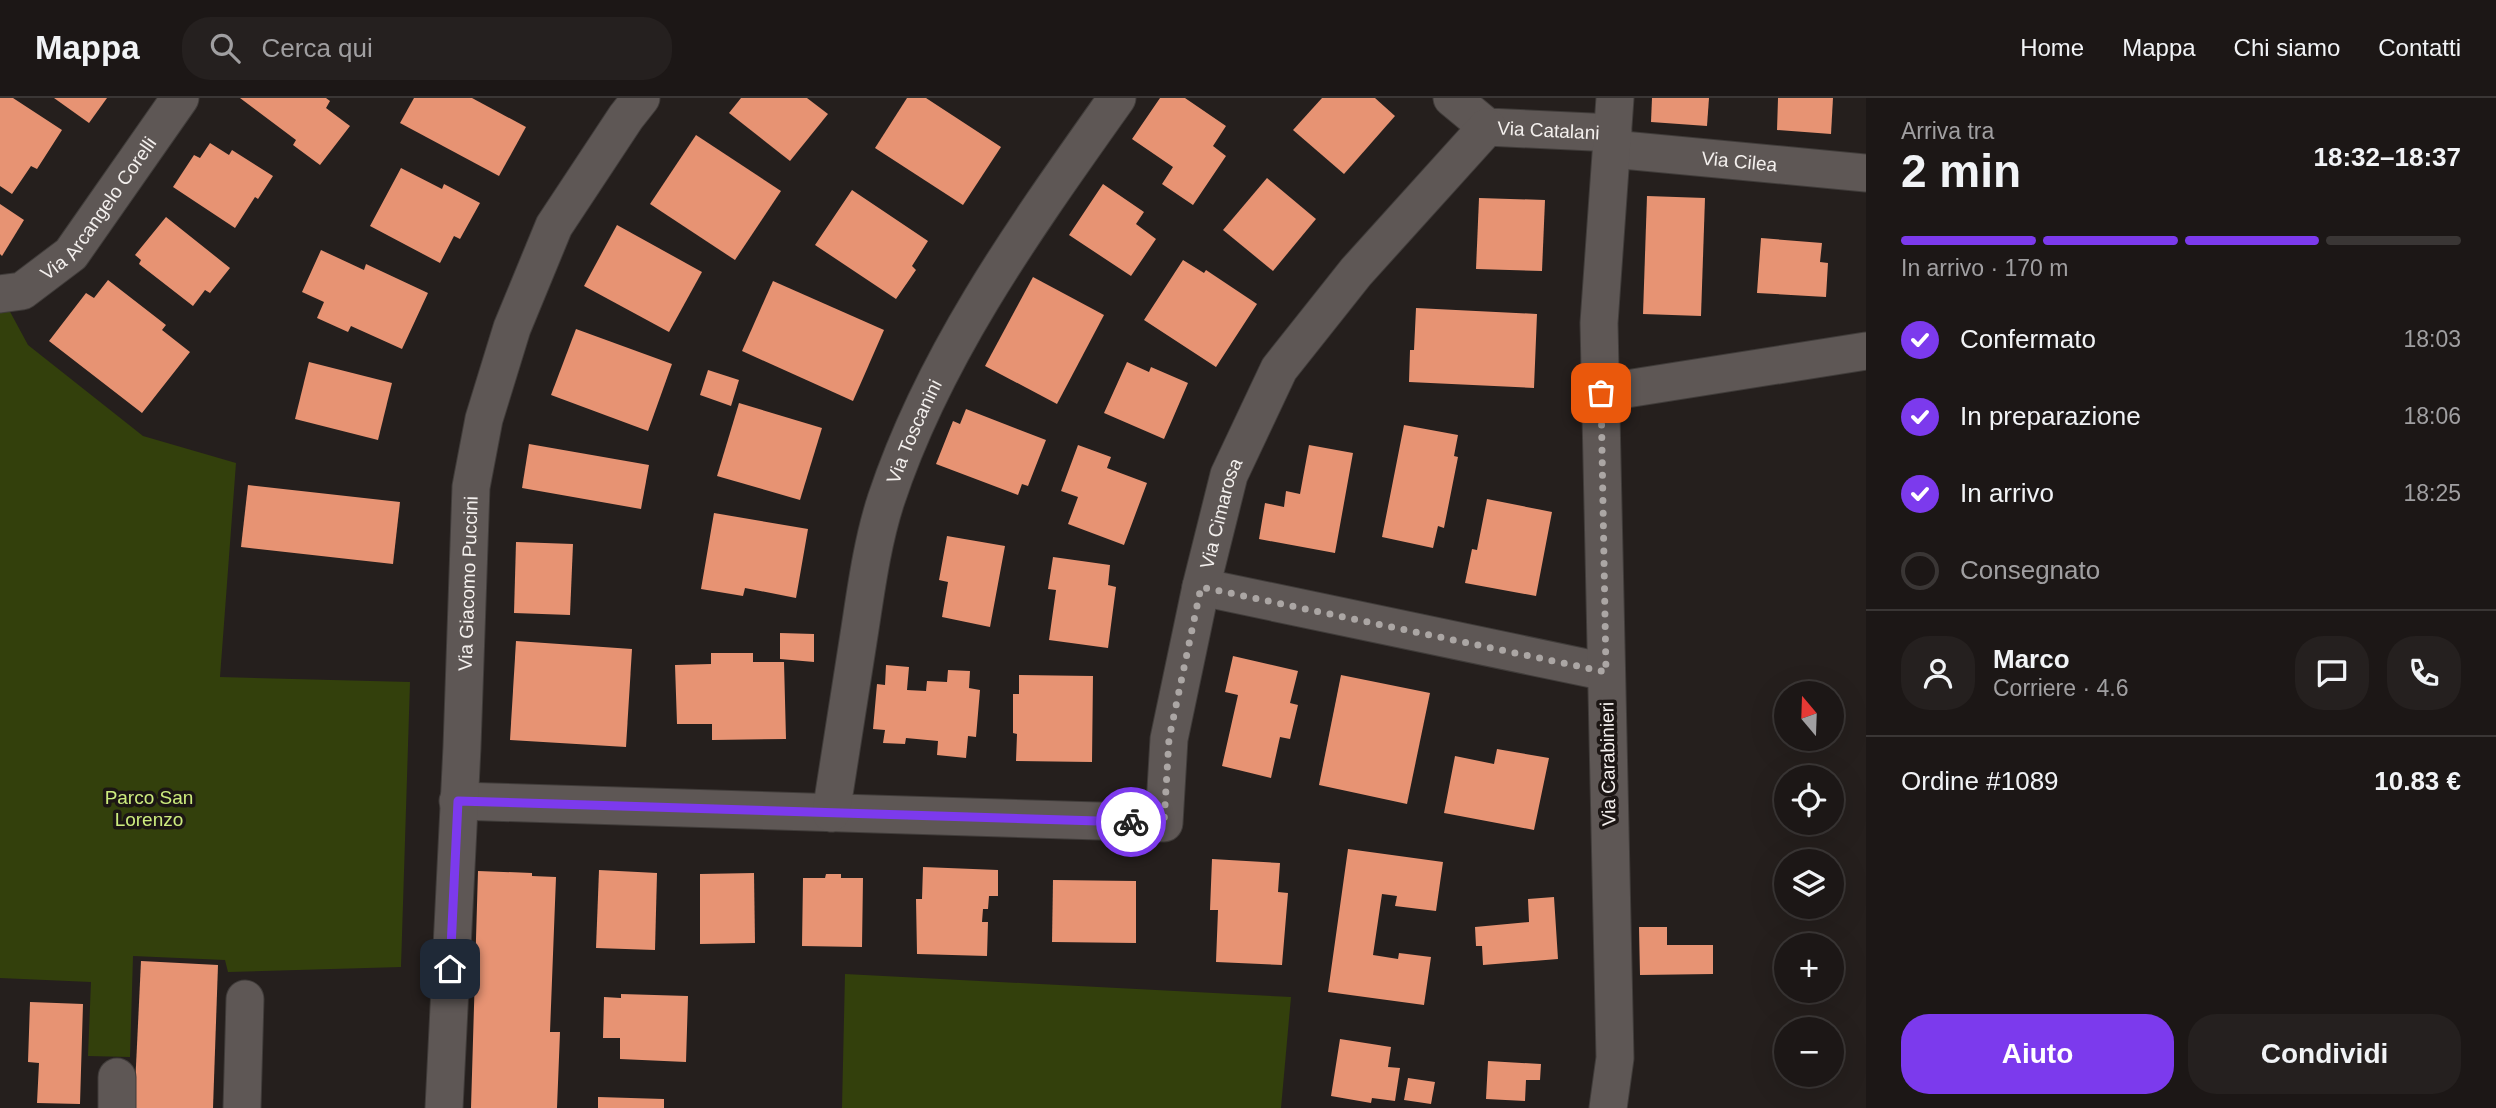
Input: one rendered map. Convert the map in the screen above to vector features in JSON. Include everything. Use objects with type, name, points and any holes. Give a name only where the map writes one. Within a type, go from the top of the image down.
[{"type":"street","name":"Via Arcangelo Corelli","points":[[0,295],[22,291],[71,254],[180,98]]},
{"type":"street","name":"Via Giacomo Puccini","points":[[444,1108],[471,487],[484,419],[512,328],[554,226],[641,98]]},
{"type":"street","name":"Via Toscanini","points":[[831,813],[866,588],[885,503],[906,444],[943,368],[1010,251],[1118,98]]},
{"type":"street","name":"Via Catalani","points":[[1452,98],[1487,127],[1613,127]]},
{"type":"street","name":"Via Cimarosa","points":[[458,801],[1164,822],[1169,739],[1201,587],[1229,475],[1279,369],[1356,272],[1487,127]]},
{"type":"street","name":"Via Cilea","points":[[1613,127],[1866,173]]},
{"type":"street","points":[[1613,127],[1599,323],[1601,393],[1866,351]]},
{"type":"street","name":"Via Carabinieri","points":[[1601,393],[1615,1058],[1608,1108]]},
{"type":"street","points":[[1201,587],[1606,672]]},
{"type":"street","points":[[242,1108],[245,999]]},
{"type":"green space","name":"Parco San Lorenzo","points":[[8,308],[28,345],[143,436],[236,463],[220,677],[410,682],[401,967],[228,972],[225,960],[133,956],[130,1057],[88,1056],[91,982],[0,978],[0,309]]},
{"type":"green space","points":[[845,974],[1291,997],[1281,1108],[842,1108]]},
{"type":"building","points":[[0,98],[13,98],[62,130],[37,169],[31,166],[12,194],[0,186]]},
{"type":"building","points":[[54,98],[107,98],[89,123]]},
{"type":"building","points":[[240,98],[326,98],[330,101],[326,108],[350,126],[320,165],[293,145],[296,140]]},
{"type":"building","points":[[414,98],[472,98],[526,127],[499,176],[400,123]]},
{"type":"building","points":[[741,98],[807,98],[828,114],[790,161],[729,113]]},
{"type":"building","points":[[907,98],[926,98],[1001,147],[963,205],[875,148]]},
{"type":"building","points":[[1160,98],[1185,98],[1226,126],[1213,146],[1226,156],[1193,205],[1162,184],[1173,167],[1132,139]]},
{"type":"building","points":[[1322,98],[1375,98],[1395,116],[1344,174],[1293,130]]},
{"type":"building","points":[[1652,98],[1709,98],[1707,126],[1651,122]]},
{"type":"building","points":[[1778,98],[1833,98],[1831,134],[1777,130]]},
{"type":"building","points":[[696,135],[781,191],[735,260],[650,204]]},
{"type":"building","points":[[210,143],[229,155],[232,150],[273,176],[258,199],[255,197],[235,228],[173,187],[194,155],[200,158]]},
{"type":"building","points":[[401,168],[442,189],[444,184],[480,203],[460,239],[454,236],[440,263],[370,226]]},
{"type":"building","points":[[1267,178],[1316,219],[1273,271],[1223,230]]},
{"type":"building","points":[[1103,184],[1144,212],[1136,224],[1156,239],[1131,276],[1069,235]]},
{"type":"building","points":[[852,190],[928,241],[912,266],[916,270],[896,299],[815,245]]},
{"type":"building","points":[[1647,196],[1705,198],[1701,316],[1643,314]]},
{"type":"building","points":[[1479,198],[1545,200],[1542,271],[1476,269]]},
{"type":"building","points":[[0,204],[24,220],[2,256],[0,254]]},
{"type":"building","points":[[166,217],[230,268],[210,293],[205,290],[193,306],[139,264],[141,260],[135,255]]},
{"type":"building","points":[[617,225],[702,272],[669,332],[584,286]]},
{"type":"building","points":[[1761,238],[1822,243],[1820,262],[1828,263],[1826,297],[1757,293]]},
{"type":"building","points":[[321,250],[364,270],[366,264],[428,293],[402,349],[351,326],[348,332],[317,318],[324,302],[302,292]]},
{"type":"building","points":[[1183,260],[1204,273],[1206,270],[1257,304],[1216,367],[1144,320]]},
{"type":"building","points":[[1033,277],[1104,315],[1057,404],[985,366]]},
{"type":"building","points":[[108,280],[166,325],[162,330],[190,352],[142,413],[49,341],[86,293],[94,298]]},
{"type":"building","points":[[773,281],[884,330],[853,401],[742,351]]},
{"type":"building","points":[[1416,308],[1537,314],[1534,388],[1409,382]]},
{"type":"building","points":[[576,329],[672,364],[648,431],[551,395]]},
{"type":"building","points":[[309,362],[392,383],[378,440],[295,419]]},
{"type":"building","points":[[1127,362],[1149,372],[1151,367],[1188,383],[1164,439],[1104,413]]},
{"type":"building","points":[[708,370],[739,380],[731,406],[700,395]]},
{"type":"building","points":[[739,403],[822,428],[800,500],[717,476]]},
{"type":"building","points":[[966,409],[1046,440],[1028,486],[1022,484],[1018,495],[936,464],[953,421],[960,424]]},
{"type":"building","points":[[1404,425],[1458,435],[1454,456],[1458,457],[1444,528],[1438,526],[1433,548],[1382,537]]},
{"type":"building","points":[[529,444],[649,465],[641,509],[522,488]]},
{"type":"building","points":[[1078,445],[1111,457],[1107,468],[1147,483],[1124,545],[1068,524],[1078,497],[1061,491]]},
{"type":"building","points":[[1309,445],[1353,453],[1335,553],[1259,539],[1265,503],[1284,507],[1286,491],[1300,494]]},
{"type":"building","points":[[248,485],[400,502],[393,564],[241,547]]},
{"type":"building","points":[[1487,499],[1552,512],[1536,596],[1465,583],[1472,549],[1477,550]]},
{"type":"building","points":[[714,513],[808,529],[796,598],[745,588],[743,596],[701,589]]},
{"type":"building","points":[[947,536],[1005,546],[990,627],[942,617],[948,582],[939,580]]},
{"type":"building","points":[[516,542],[573,544],[570,615],[514,613]]},
{"type":"building","points":[[1053,557],[1110,565],[1108,585],[1116,587],[1108,648],[1049,640],[1056,590],[1048,589]]},
{"type":"building","points":[[780,633],[814,634],[814,662],[780,659]]},
{"type":"building","points":[[516,641],[632,649],[626,747],[510,740]]},
{"type":"building","points":[[711,653],[753,653],[753,662],[784,662],[786,739],[712,740],[712,724],[677,724],[675,665],[711,664]]},
{"type":"building","points":[[1233,656],[1298,671],[1290,703],[1298,705],[1290,739],[1280,737],[1271,778],[1222,766],[1238,695],[1225,692]]},
{"type":"building","points":[[886,665],[909,667],[907,690],[926,691],[927,681],[947,682],[948,670],[970,671],[969,688],[980,690],[976,737],[968,736],[966,758],[937,755],[938,741],[906,738],[905,744],[883,743],[885,730],[873,729],[877,684],[885,685]]},
{"type":"building","points":[[1019,675],[1093,676],[1092,762],[1016,761],[1017,734],[1013,733],[1013,694],[1019,694]]},
{"type":"building","points":[[1341,675],[1430,693],[1407,804],[1319,785]]},
{"type":"building","points":[[1497,749],[1549,758],[1534,830],[1444,813],[1455,756],[1494,764]]},
{"type":"building","points":[[1348,849],[1443,862],[1436,911],[1395,906],[1397,896],[1382,894],[1373,955],[1398,959],[1399,953],[1431,957],[1424,1005],[1328,992]]},
{"type":"building","points":[[1212,859],[1280,863],[1278,892],[1288,893],[1282,965],[1216,962],[1218,910],[1210,910]]},
{"type":"building","points":[[923,867],[998,870],[998,896],[989,896],[988,909],[983,909],[982,922],[988,922],[987,956],[917,954],[916,899],[922,899]]},
{"type":"building","points":[[599,870],[657,873],[655,950],[596,948]]},
{"type":"building","points":[[478,871],[532,873],[532,876],[556,877],[550,1032],[560,1032],[557,1108],[471,1108]]},
{"type":"building","points":[[754,873],[755,943],[700,944],[700,874]]},
{"type":"building","points":[[826,874],[841,874],[841,878],[863,878],[862,947],[802,946],[803,878],[825,878]]},
{"type":"building","points":[[1053,880],[1136,881],[1136,943],[1052,942]]},
{"type":"building","points":[[1554,897],[1558,959],[1483,965],[1482,946],[1476,946],[1475,927],[1529,922],[1528,899]]},
{"type":"building","points":[[1639,927],[1667,927],[1667,945],[1713,945],[1713,974],[1640,975]]},
{"type":"building","points":[[141,961],[218,965],[213,1108],[134,1108]]},
{"type":"building","points":[[621,994],[688,996],[686,1062],[620,1059],[620,1038],[603,1038],[604,997],[621,998]]},
{"type":"building","points":[[30,1002],[83,1004],[80,1104],[37,1103],[39,1063],[28,1062]]},
{"type":"building","points":[[1340,1039],[1391,1047],[1388,1067],[1400,1068],[1395,1101],[1372,1098],[1371,1103],[1331,1096]]},
{"type":"building","points":[[1488,1061],[1541,1064],[1540,1080],[1526,1080],[1525,1101],[1486,1099]]},
{"type":"building","points":[[1408,1078],[1435,1082],[1431,1104],[1404,1100]]},
{"type":"building","points":[[598,1097],[664,1099],[664,1108],[598,1108]]},
{"type":"way so far","points":[[1131,822],[1164,822],[1169,739],[1201,587],[1606,672],[1601,393]]},
{"type":"route","points":[[450,969],[458,801],[1131,822]]}]
